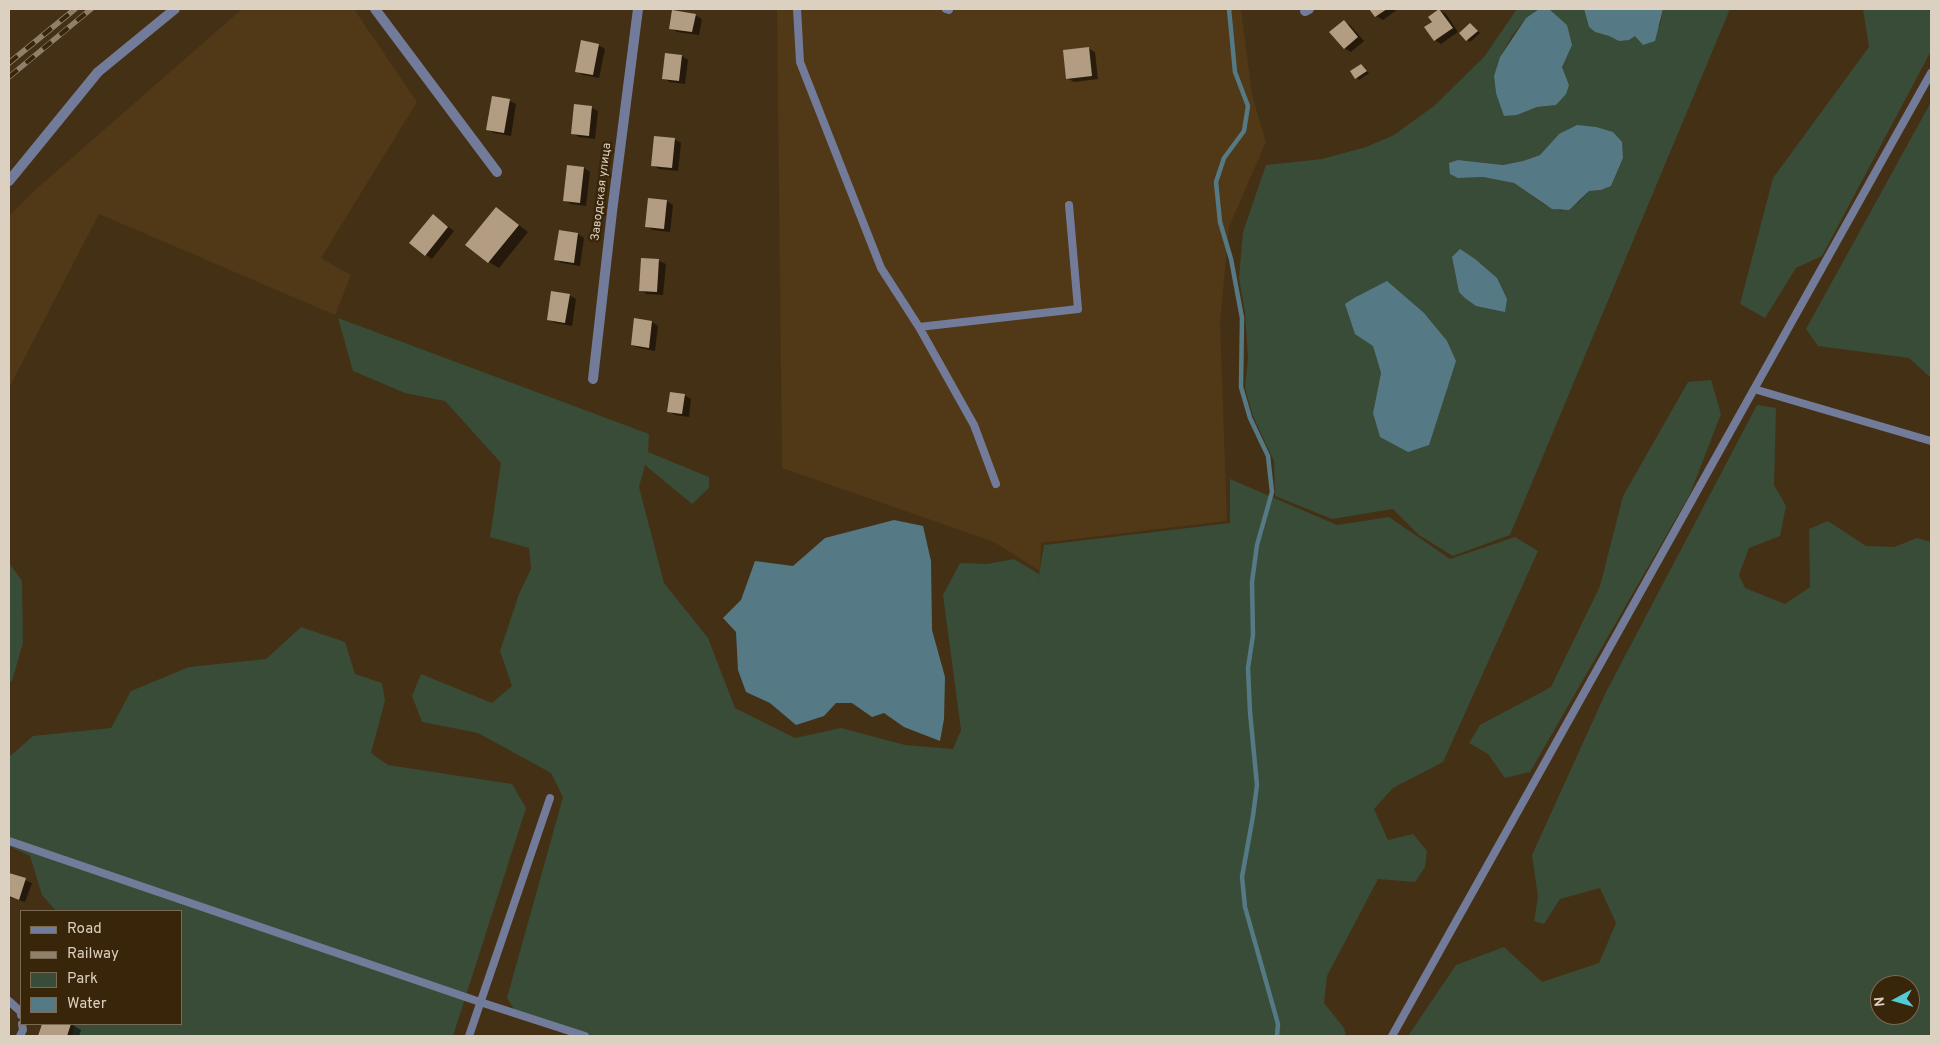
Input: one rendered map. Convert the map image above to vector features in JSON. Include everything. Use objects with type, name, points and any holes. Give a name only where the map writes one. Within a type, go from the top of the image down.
[{"type":"street","points":[[9,181],[98,72],[175,9]]},
{"type":"street","points":[[375,9],[497,172]]},
{"type":"street","name":"Заводская улица","points":[[593,379],[638,9]]},
{"type":"lane","points":[[797,9],[800,62],[881,268],[919,327],[974,425],[996,484]]},
{"type":"lane","points":[[1392,1036],[1931,73]]},
{"type":"lane","points":[[919,327],[1078,309],[1069,205]]},
{"type":"lane","points":[[1754,389],[1931,441]]},
{"type":"lane","points":[[469,1036],[550,798]]},
{"type":"lane","points":[[9,841],[585,1036]]},
{"type":"lane","points":[[9,1001],[20,1011]]},
{"type":"shaded area","points":[[242,9],[354,9],[417,102],[321,258],[351,275],[335,315],[99,214],[9,388],[9,216],[34,191]]},
{"type":"shaded area","points":[[777,9],[1241,9],[1252,95],[1266,142],[1229,227],[1220,322],[1227,521],[1041,543],[1040,571],[994,542],[782,468]]},
{"type":"green space","points":[[1517,9],[1539,9],[1526,18],[1512,36],[1500,57],[1494,76],[1496,93],[1517,115],[1537,107],[1556,105],[1569,85],[1562,67],[1567,25],[1547,9],[1584,9],[1589,27],[1595,32],[1619,41],[1660,26],[1663,9],[1730,9],[1510,535],[1453,556],[1419,535],[1393,509],[1332,519],[1275,496],[1274,461],[1253,416],[1245,388],[1248,358],[1245,313],[1239,278],[1243,232],[1266,165],[1322,159],[1366,147],[1394,135],[1434,106],[1484,57]],"holes":[[[1559,134],[1623,158],[1611,186],[1601,190],[1589,191],[1579,202],[1561,211],[1545,205],[1514,183],[1483,177],[1458,178],[1458,160],[1503,165],[1523,161],[1540,155]],[[1452,257],[1488,272],[1497,278],[1459,292]],[[1373,346],[1428,445],[1373,413],[1381,373]]]},
{"type":"green space","points":[[1863,9],[1931,9],[1931,51],[1822,256],[1796,268],[1765,318],[1740,304],[1773,178],[1869,47]]},
{"type":"green space","points":[[1931,102],[1931,378],[1909,358],[1818,346],[1806,329]]},
{"type":"green space","points":[[338,318],[649,434],[648,452],[709,477],[709,488],[692,504],[645,465],[639,487],[664,583],[708,638],[735,708],[795,738],[841,728],[905,745],[953,749],[961,730],[943,595],[960,563],[987,564],[1014,559],[1039,574],[1036,593],[1044,545],[1230,523],[1230,479],[1337,525],[1389,517],[1450,559],[1515,537],[1538,551],[1443,762],[1393,788],[1374,809],[1388,840],[1413,834],[1427,851],[1425,867],[1415,882],[1378,879],[1327,976],[1324,1003],[1344,1028],[1346,1036],[579,1036],[518,1016],[507,998],[563,797],[551,773],[478,733],[422,722],[412,696],[421,674],[492,703],[512,686],[500,651],[519,594],[531,569],[529,548],[490,537],[501,463],[445,401],[405,393],[353,371]]},
{"type":"green space","points":[[1711,380],[1721,414],[1690,494],[1530,772],[1505,778],[1488,754],[1469,743],[1480,725],[1551,687],[1600,586],[1623,496],[1688,382]]},
{"type":"green space","points":[[1757,405],[1776,408],[1774,485],[1786,506],[1780,536],[1749,548],[1739,575],[1745,588],[1785,604],[1810,587],[1809,529],[1828,521],[1866,546],[1894,547],[1917,538],[1931,542],[1931,1036],[1408,1036],[1456,965],[1504,947],[1542,982],[1599,963],[1616,923],[1600,888],[1560,899],[1544,924],[1534,921],[1538,897],[1532,855],[1606,692]]},
{"type":"green space","points":[[9,563],[22,581],[23,643],[12,681],[9,682]]},
{"type":"green space","points":[[301,627],[345,642],[355,674],[382,683],[385,701],[371,753],[388,765],[512,784],[526,808],[453,1036],[72,1036],[75,1025],[182,1025],[182,910],[55,910],[42,895],[30,856],[9,846],[9,757],[33,736],[111,728],[131,691],[189,667],[266,659]]},
{"type":"water","points":[[1539,9],[1550,10],[1567,25],[1572,45],[1562,67],[1569,85],[1566,94],[1556,105],[1537,107],[1517,115],[1504,116],[1496,93],[1494,76],[1500,57],[1526,18]]},
{"type":"water","points":[[1584,9],[1663,9],[1655,41],[1643,45],[1635,36],[1629,40],[1619,41],[1595,32],[1589,27]]},
{"type":"water","points":[[1577,125],[1596,127],[1613,132],[1622,142],[1623,158],[1611,186],[1601,190],[1589,191],[1569,210],[1552,209],[1514,183],[1483,177],[1458,178],[1450,174],[1449,163],[1458,160],[1503,165],[1540,155],[1559,134]]},
{"type":"water","points":[[1460,249],[1497,278],[1507,299],[1505,312],[1476,306],[1459,292],[1452,257]]},
{"type":"water","points":[[1387,281],[1424,313],[1447,341],[1456,361],[1429,445],[1408,452],[1380,437],[1373,413],[1381,373],[1373,346],[1355,334],[1345,304]]},
{"type":"water","points":[[894,520],[923,526],[931,561],[932,630],[945,677],[944,719],[940,741],[904,727],[884,713],[872,717],[852,703],[836,703],[824,716],[796,725],[770,703],[746,692],[738,670],[736,632],[723,618],[741,600],[755,561],[793,566],[825,538]]},
{"type":"building","points":[[1369,9],[1387,9],[1375,17]]},
{"type":"building","points":[[1439,9],[1453,28],[1434,41],[1424,27],[1432,22],[1428,17]]},
{"type":"building","points":[[672,10],[696,14],[692,32],[669,29]]},
{"type":"building","points":[[1344,20],[1358,37],[1344,49],[1329,32]]},
{"type":"building","points":[[1470,23],[1478,31],[1466,41],[1459,33]]},
{"type":"building","points":[[581,40],[599,44],[593,75],[575,72]]},
{"type":"building","points":[[1089,47],[1092,76],[1066,79],[1063,50]]},
{"type":"building","points":[[665,53],[682,55],[679,81],[662,79]]},
{"type":"building","points":[[1361,64],[1367,71],[1355,79],[1350,71]]},
{"type":"building","points":[[492,96],[510,99],[504,133],[486,130]]},
{"type":"building","points":[[574,104],[592,106],[589,136],[571,134]]},
{"type":"building","points":[[654,136],[675,138],[672,168],[651,166]]},
{"type":"building","points":[[567,165],[584,167],[580,203],[563,201]]},
{"type":"building","points":[[648,198],[667,200],[664,229],[645,227]]},
{"type":"building","points":[[496,207],[519,225],[488,263],[465,245]]},
{"type":"building","points":[[433,214],[448,227],[425,256],[409,243]]},
{"type":"building","points":[[559,230],[578,233],[574,263],[554,260]]},
{"type":"building","points":[[641,258],[659,259],[657,292],[639,291]]},
{"type":"building","points":[[551,291],[570,294],[565,323],[547,320]]},
{"type":"building","points":[[634,318],[652,321],[649,348],[631,345]]},
{"type":"building","points":[[670,392],[685,394],[682,414],[667,412]]},
{"type":"building","points":[[9,873],[26,878],[19,900],[9,896]]},
{"type":"building","points":[[42,1025],[71,1025],[67,1036],[38,1036]]},
{"type":"waterway","points":[[1229,9],[1235,72],[1248,106],[1244,131],[1224,158],[1216,182],[1220,222],[1231,259],[1242,318],[1241,387],[1250,418],[1268,456],[1272,492],[1257,545],[1252,582],[1253,635],[1248,668],[1257,785],[1242,877],[1245,907],[1278,1024],[1277,1036]]},
{"type":"railway","points":[[9,63],[75,9]]},
{"type":"railway","points":[[9,77],[91,9]]}]
